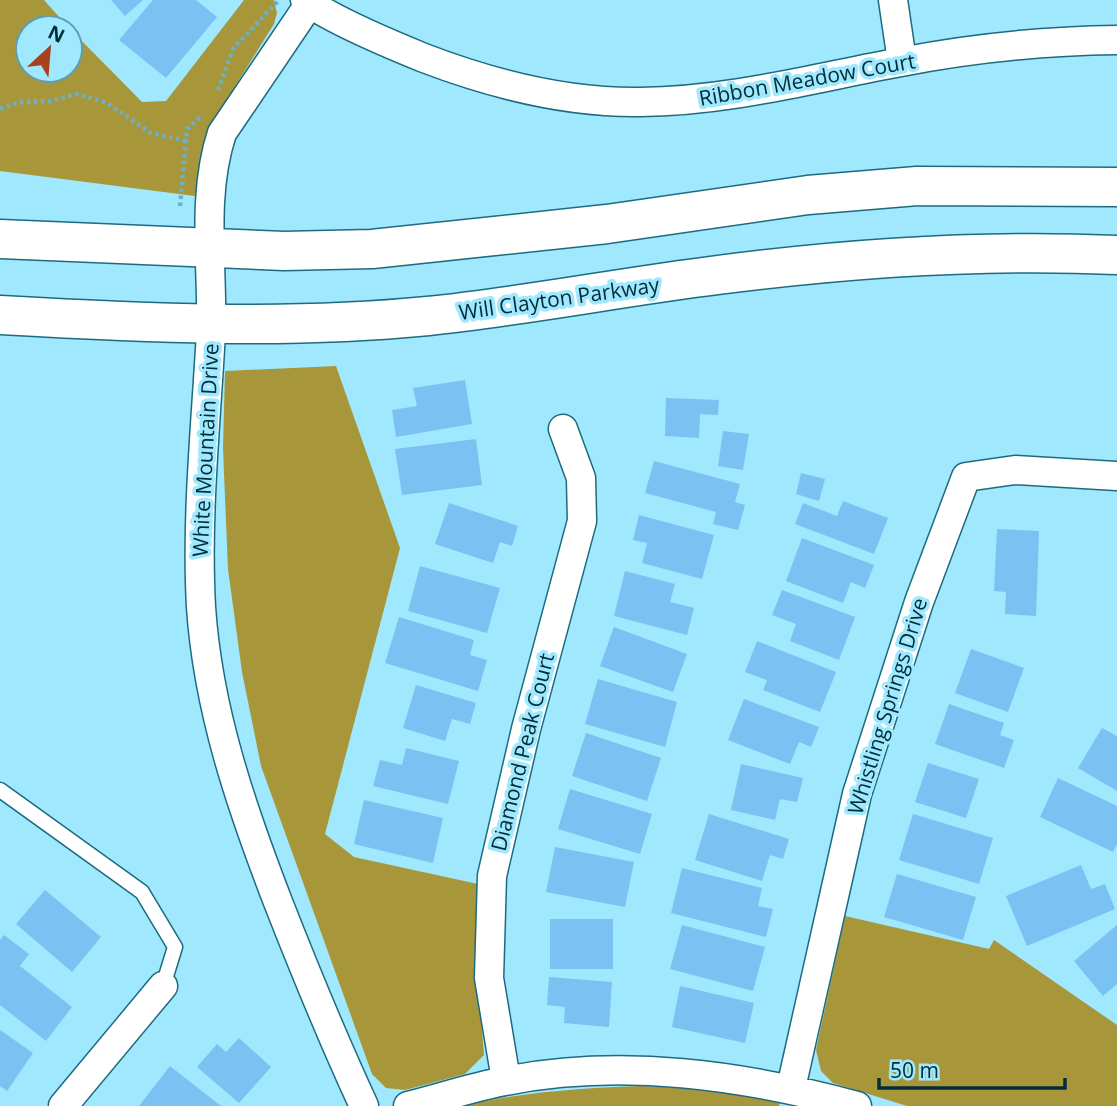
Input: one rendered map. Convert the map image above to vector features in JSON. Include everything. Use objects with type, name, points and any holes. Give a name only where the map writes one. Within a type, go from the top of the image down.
[{"type":"main road","points":[[0,239],[212,248],[372,249],[607,224],[808,195],[917,186],[1117,187]]},
{"type":"main road","name":"Will Clayton Parkway","points":[[0,315],[211,325],[427,316],[716,275],[845,261],[971,255],[1117,255]]},
{"type":"street","points":[[893,0],[902,61]]},
{"type":"street","name":"Ribbon Meadow Court","points":[[307,2],[400,48],[452,69],[511,86],[571,98],[639,102],[704,99],[758,92],[902,61],[1044,42],[1117,40]]},
{"type":"street","name":"White Mountain Drive","points":[[307,2],[222,133],[211,183],[211,325],[203,505],[198,546],[203,626],[214,701],[226,757],[247,820],[328,1027],[364,1106]]},
{"type":"street","name":"Diamond Peak Court","points":[[506,1080],[489,978],[492,876],[526,729],[582,521],[581,478],[563,429]]},
{"type":"street","name":"Whistling Springs Drive","points":[[791,1088],[857,794],[919,602],[966,477],[1015,470],[1117,476]]},
{"type":"street","points":[[63,1106],[163,986]]},
{"type":"street","points":[[408,1106],[506,1080],[569,1073],[652,1070],[734,1078],[791,1088],[858,1106]]},
{"type":"lane","points":[[0,790],[142,892],[175,947],[163,986]]},
{"type":"path","points":[[0,109],[20,102],[50,101],[77,94],[107,103],[151,133],[186,141]]},
{"type":"shaded area","points":[[0,0],[44,0],[56,14],[14,14],[14,84],[84,84],[84,43],[142,102],[166,101],[244,0],[274,0],[277,13],[274,24],[217,115],[203,153],[195,196],[0,171]]},
{"type":"shaded area","points":[[336,366],[400,548],[325,834],[354,857],[478,884],[475,940],[484,1055],[465,1074],[405,1090],[386,1088],[372,1074],[261,766],[242,672],[228,569],[223,449],[225,371]]},
{"type":"shaded area","points":[[845,916],[989,949],[994,940],[1117,1025],[1117,1106],[907,1106],[833,1083],[821,1071],[816,1050]]},
{"type":"shaded area","points":[[643,1086],[715,1090],[780,1100],[779,1106],[462,1106],[552,1092]]},
{"type":"building","points":[[111,0],[143,0],[125,16]]},
{"type":"building","points":[[153,0],[196,0],[217,17],[166,78],[119,40]]},
{"type":"building","points":[[465,380],[472,424],[396,437],[392,410],[417,406],[413,388]]},
{"type":"building","points":[[666,398],[719,400],[718,415],[700,414],[699,438],[665,436]]},
{"type":"building","points":[[723,431],[749,434],[743,470],[718,466]]},
{"type":"building","points":[[476,439],[482,485],[402,495],[395,449]]},
{"type":"building","points":[[654,461],[740,484],[735,502],[745,505],[738,530],[713,524],[716,512],[645,493]]},
{"type":"building","points":[[801,473],[825,479],[819,501],[796,494]]},
{"type":"building","points":[[843,501],[888,518],[874,554],[795,524],[803,503],[837,516]]},
{"type":"building","points":[[449,503],[518,526],[512,546],[500,542],[493,563],[435,544]]},
{"type":"building","points":[[639,515],[714,535],[702,579],[642,563],[647,543],[633,540]]},
{"type":"building","points":[[997,529],[1039,531],[1036,616],[1005,614],[1006,592],[994,591]]},
{"type":"building","points":[[802,538],[874,565],[865,588],[851,582],[843,603],[786,581]]},
{"type":"building","points":[[420,566],[500,588],[487,633],[408,611]]},
{"type":"building","points":[[625,571],[675,584],[670,602],[694,608],[687,635],[614,616]]},
{"type":"building","points":[[782,590],[855,617],[839,660],[790,641],[796,624],[772,615]]},
{"type":"building","points":[[399,617],[474,640],[470,655],[487,660],[478,691],[385,663]]},
{"type":"building","points":[[614,627],[687,654],[673,692],[600,666]]},
{"type":"building","points":[[757,641],[836,672],[820,712],[763,690],[767,680],[745,672]]},
{"type":"building","points":[[971,649],[1024,668],[1008,712],[955,693]]},
{"type":"building","points":[[598,679],[677,702],[665,747],[585,724]]},
{"type":"building","points":[[416,685],[476,703],[470,724],[452,719],[445,741],[403,728]]},
{"type":"building","points":[[744,699],[819,727],[811,747],[799,742],[790,764],[728,740]]},
{"type":"building","points":[[949,704],[1004,723],[1000,735],[1014,740],[1004,768],[935,744]]},
{"type":"building","points":[[1102,728],[1117,736],[1117,791],[1078,768]]},
{"type":"building","points":[[586,733],[661,758],[647,801],[572,776]]},
{"type":"building","points":[[406,748],[459,761],[448,804],[373,786],[380,760],[402,765]]},
{"type":"building","points":[[928,763],[979,779],[966,818],[915,802]]},
{"type":"building","points":[[741,764],[803,778],[797,802],[780,799],[775,820],[731,810]]},
{"type":"building","points":[[1058,778],[1117,806],[1117,844],[1113,852],[1040,817]]},
{"type":"building","points":[[570,789],[652,814],[640,854],[558,829]]},
{"type":"building","points":[[364,800],[443,818],[433,863],[354,844]]},
{"type":"building","points":[[709,814],[789,839],[783,859],[770,855],[762,881],[695,860]]},
{"type":"building","points":[[913,814],[993,838],[979,884],[899,860]]},
{"type":"building","points":[[555,847],[634,862],[625,907],[546,892]]},
{"type":"building","points":[[1081,865],[1091,889],[1105,884],[1115,909],[1027,946],[1006,896]]},
{"type":"building","points":[[682,868],[762,888],[758,906],[773,909],[766,937],[671,913]]},
{"type":"building","points":[[897,874],[976,897],[963,940],[884,917]]},
{"type":"building","points":[[45,890],[101,937],[72,972],[16,924]]},
{"type":"building","points":[[550,919],[613,919],[613,969],[550,969]]},
{"type":"building","points":[[682,925],[765,947],[753,991],[670,969]]},
{"type":"building","points":[[1117,925],[1117,984],[1103,996],[1074,961]]},
{"type":"building","points":[[4,935],[29,954],[20,966],[72,1007],[46,1041],[0,1005],[0,940]]},
{"type":"building","points":[[549,977],[612,982],[609,1027],[564,1023],[565,1007],[547,1005]]},
{"type":"building","points":[[680,986],[754,1003],[745,1043],[672,1027]]},
{"type":"building","points":[[0,1030],[33,1053],[7,1091],[0,1086]]},
{"type":"building","points":[[239,1038],[271,1067],[239,1103],[197,1067],[217,1044],[226,1052]]},
{"type":"building","points":[[170,1066],[221,1106],[139,1106]]}]
